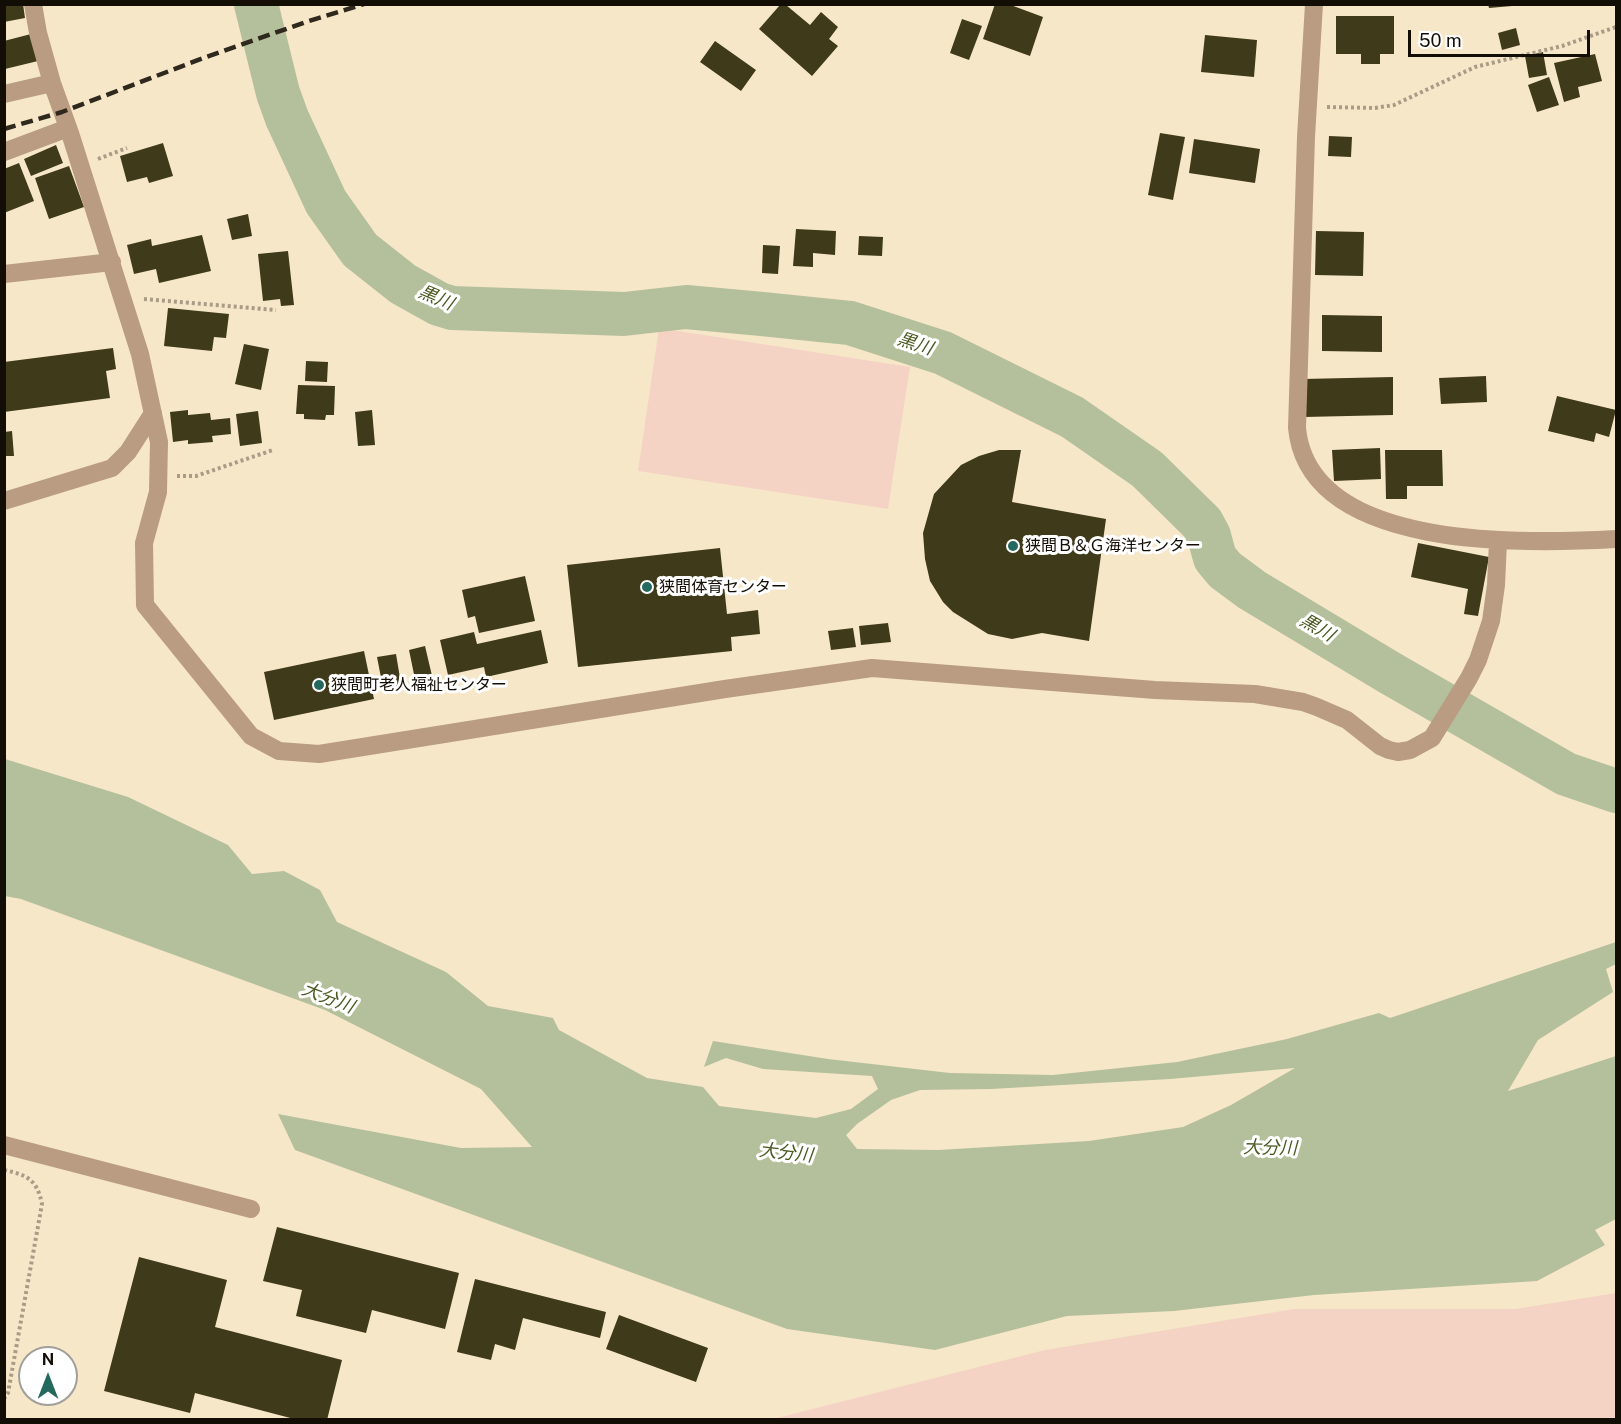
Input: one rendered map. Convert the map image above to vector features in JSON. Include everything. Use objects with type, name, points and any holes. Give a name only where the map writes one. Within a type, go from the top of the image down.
[{"type":"street","points":[[33,4],[38,33],[52,82],[140,354],[159,442],[158,492],[144,543],[146,604],[251,736],[279,751],[319,754],[725,689],[872,668],[1155,690],[1255,694],[1303,702],[1332,712],[1389,750],[1398,752],[1410,750],[1432,738],[1469,678],[1486,640],[1491,621],[1498,541]]},
{"type":"street","points":[[1314,4],[1308,106],[1297,428],[1298,441],[1306,459],[1318,479],[1334,495],[1363,512],[1442,534],[1498,541],[1617,539]]},
{"type":"street","points":[[4,94],[52,82]]},
{"type":"street","points":[[4,152],[68,128]]},
{"type":"street","points":[[4,274],[111,262]]},
{"type":"street","points":[[4,501],[111,468],[128,452],[153,413]]},
{"type":"street","points":[[4,1144],[251,1209]]},
{"type":"path","points":[[1308,106],[1376,108],[1395,105],[1474,67],[1562,46],[1617,27]]},
{"type":"path","points":[[81,166],[127,148]]},
{"type":"path","points":[[122,297],[276,310]]},
{"type":"path","points":[[158,477],[196,476],[273,450]]},
{"type":"path","points":[[4,1170],[23,1174],[38,1187],[42,1204],[8,1393],[4,1399]]},
{"type":"shaded area","points":[[659,328],[910,367],[888,509],[638,471]]},
{"type":"shaded area","points":[[1616,1293],[1616,1419],[773,1419],[1045,1350],[1294,1309],[1515,1309]]},
{"type":"water","points":[[1532,750],[1584,773],[1616,784],[1616,797],[1568,779],[1516,753]]},
{"type":"water","name":"大分川","points":[[5,759],[128,797],[228,845],[252,874],[284,871],[320,890],[337,922],[446,972],[488,1006],[553,1018],[559,1030],[647,1078],[703,1087],[719,1106],[816,1118],[851,1109],[878,1089],[872,1076],[763,1069],[726,1058],[704,1067],[713,1041],[828,1059],[950,1073],[1053,1075],[1177,1062],[1287,1039],[1379,1013],[1390,1018],[1616,942],[1616,964],[1606,969],[1613,992],[1538,1040],[1508,1091],[1616,1056],[1616,1219],[1595,1230],[1605,1245],[1537,1281],[1314,1295],[1174,1311],[1067,1316],[935,1350],[787,1329],[295,1150],[278,1114],[461,1148],[532,1147],[481,1089],[325,1010],[21,899],[5,896]],"holes":[[[1295,1068],[1231,1105],[1183,1127],[1089,1141],[938,1150],[857,1149],[846,1135],[857,1124],[891,1100],[920,1090],[991,1089],[1170,1079]]]},
{"type":"building","points":[[4,4],[23,4],[25,18],[4,22]]},
{"type":"building","points":[[995,4],[1008,4],[1043,17],[1030,56],[983,39]]},
{"type":"building","points":[[1488,4],[1512,4],[1512,6],[1489,8]]},
{"type":"building","points":[[780,5],[786,5],[810,25],[821,12],[838,27],[829,39],[838,46],[812,76],[759,29]]},
{"type":"building","points":[[1336,16],[1394,16],[1394,54],[1380,54],[1380,64],[1361,64],[1361,54],[1336,54]]},
{"type":"building","points":[[962,19],[982,26],[969,60],[950,53]]},
{"type":"building","points":[[1516,28],[1520,45],[1502,50],[1498,33]]},
{"type":"building","points":[[31,34],[38,61],[5,69],[4,41]]},
{"type":"building","points":[[1205,35],[1257,40],[1254,77],[1201,72]]},
{"type":"building","points":[[715,41],[756,70],[741,91],[700,62]]},
{"type":"building","points":[[1543,52],[1547,75],[1529,78],[1525,56]]},
{"type":"building","points":[[1595,54],[1602,81],[1578,87],[1580,97],[1564,102],[1554,63]]},
{"type":"building","points":[[1549,77],[1559,105],[1537,112],[1528,85]]},
{"type":"building","points":[[1160,133],[1185,137],[1173,200],[1148,195]]},
{"type":"building","points":[[1329,136],[1352,137],[1351,157],[1328,156]]},
{"type":"building","points":[[1194,139],[1260,149],[1255,183],[1189,173]]},
{"type":"building","points":[[163,143],[173,176],[149,183],[147,177],[127,182],[120,156]]},
{"type":"building","points":[[56,145],[63,163],[31,176],[24,159]]},
{"type":"building","points":[[19,163],[34,201],[4,213],[4,169]]},
{"type":"building","points":[[69,166],[84,207],[49,219],[35,178]]},
{"type":"building","points":[[248,214],[252,236],[232,240],[227,219]]},
{"type":"building","points":[[796,229],[836,231],[835,255],[813,253],[813,267],[793,266]]},
{"type":"building","points":[[1316,231],[1364,232],[1363,276],[1315,275]]},
{"type":"building","points":[[202,235],[211,271],[159,283],[156,269],[134,274],[127,245],[151,239],[152,246]]},
{"type":"building","points":[[859,236],[883,237],[882,256],[858,255]]},
{"type":"building","points":[[763,245],[780,246],[778,274],[762,273]]},
{"type":"building","points":[[288,251],[294,305],[281,306],[280,299],[263,301],[258,254]]},
{"type":"building","points":[[168,308],[229,314],[226,338],[214,337],[212,351],[164,346]]},
{"type":"building","points":[[1322,315],[1382,316],[1382,352],[1322,351]]},
{"type":"building","points":[[244,344],[269,349],[261,390],[235,384]]},
{"type":"building","points":[[113,348],[116,369],[106,371],[110,398],[4,412],[4,362]]},
{"type":"building","points":[[306,361],[328,362],[327,382],[305,381]]},
{"type":"building","points":[[1486,376],[1487,402],[1441,404],[1439,378]]},
{"type":"building","points":[[1393,377],[1393,415],[1304,417],[1303,379]]},
{"type":"building","points":[[298,385],[335,386],[334,415],[326,415],[325,420],[304,419],[304,414],[296,414]]},
{"type":"building","points":[[1557,396],[1616,410],[1609,437],[1596,433],[1594,442],[1548,431]]},
{"type":"building","points":[[188,410],[188,415],[210,413],[211,420],[230,418],[231,434],[212,436],[213,442],[188,444],[188,440],[173,442],[170,412]]},
{"type":"building","points":[[372,410],[375,445],[358,446],[355,412]]},
{"type":"building","points":[[258,411],[262,443],[240,446],[236,414]]},
{"type":"building","points":[[12,431],[14,456],[4,456],[4,432]]},
{"type":"building","points":[[1380,448],[1381,479],[1334,481],[1332,450]]},
{"type":"building","name":"狭間Ｂ＆Ｇ海洋センター","points":[[999,450],[1021,450],[1012,502],[1106,519],[1089,641],[1042,633],[1012,639],[988,634],[953,612],[943,602],[930,581],[923,533],[934,494],[961,465]]},
{"type":"building","points":[[1385,450],[1442,450],[1443,486],[1407,486],[1407,499],[1386,499]]},
{"type":"building","points":[[1418,543],[1489,557],[1478,616],[1464,614],[1468,589],[1411,577]]},
{"type":"building","name":"狭間体育センター","points":[[720,548],[727,614],[758,610],[760,634],[731,637],[732,651],[578,667],[567,565]]},
{"type":"building","points":[[525,576],[535,621],[479,633],[475,616],[468,618],[462,590]]},
{"type":"building","points":[[888,623],[891,642],[861,645],[859,626]]},
{"type":"building","points":[[853,628],[856,647],[831,650],[828,631]]},
{"type":"building","points":[[541,630],[548,663],[486,677],[484,667],[448,675],[440,640],[474,632],[477,644]]},
{"type":"building","points":[[425,646],[433,680],[416,684],[409,650]]},
{"type":"building","name":"狭間町老人福祉センター","points":[[364,651],[374,699],[274,720],[264,672]]},
{"type":"building","points":[[396,654],[402,690],[384,693],[377,657]]},
{"type":"building","points":[[277,1227],[459,1273],[445,1329],[372,1310],[366,1333],[296,1316],[302,1290],[263,1281]]},
{"type":"building","points":[[139,1257],[227,1280],[215,1327],[342,1360],[327,1420],[298,1420],[195,1393],[190,1413],[104,1391]]},
{"type":"building","points":[[475,1279],[606,1312],[600,1338],[523,1318],[515,1350],[495,1344],[491,1360],[457,1352]]},
{"type":"building","points":[[619,1315],[708,1348],[696,1382],[606,1349]]},
{"type":"waterway","name":"黒川","points":[[256,4],[278,93],[287,118],[326,202],[360,250],[403,284],[439,304],[452,308],[624,314],[686,307],[850,323],[943,353],[1072,417],[1147,469],[1202,523],[1209,536],[1215,558],[1225,570],[1252,590],[1390,673],[1566,774],[1616,791]]},
{"type":"railway","points":[[4,129],[62,112],[206,57],[364,4]]},
{"type":"place","name":"狭間Ｂ＆Ｇ海洋センター","points":[[1013,546]]},
{"type":"place","name":"狭間体育センター","points":[[647,587]]},
{"type":"place","name":"狭間町老人福祉センター","points":[[319,685]]}]
